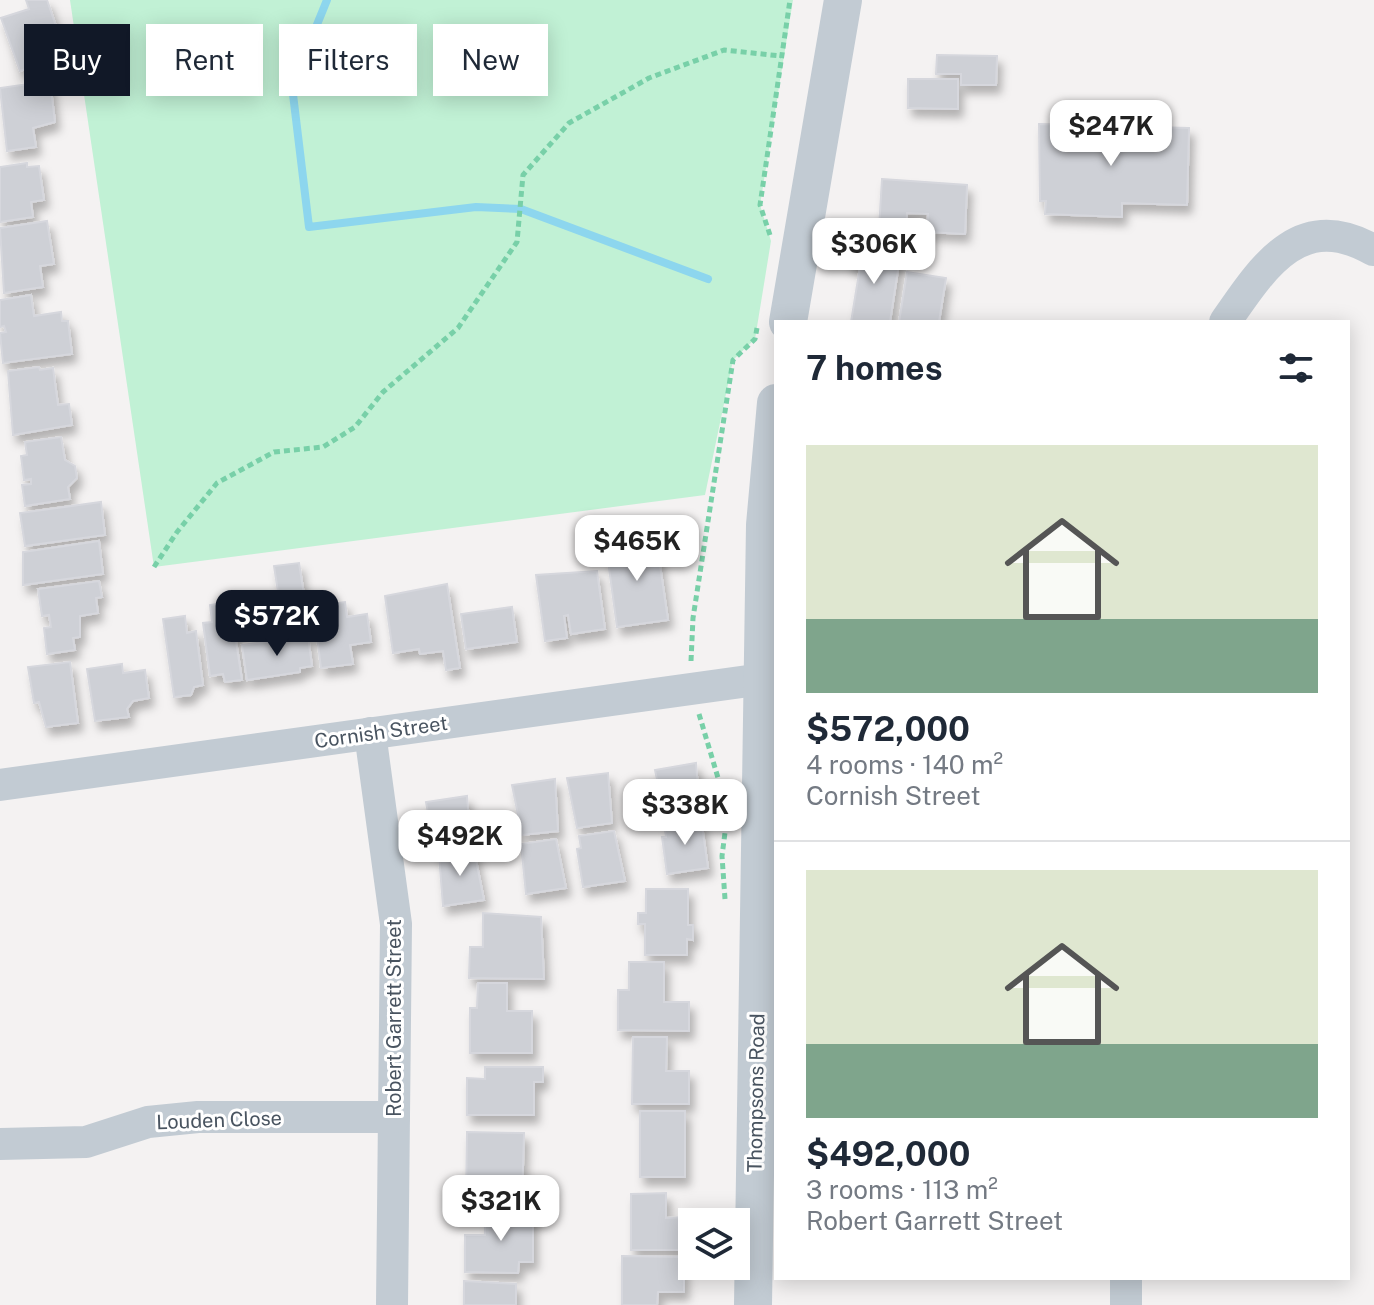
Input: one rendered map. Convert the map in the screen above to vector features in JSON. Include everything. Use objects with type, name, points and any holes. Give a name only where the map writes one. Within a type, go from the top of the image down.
[{"type":"street","points":[[773,324],[843,0]]},
{"type":"street","points":[[1226,320],[1258,274],[1285,249],[1307,238],[1329,234],[1351,237],[1373,250]]},
{"type":"street","name":"Thompsons Road","points":[[753,1305],[765,1223],[762,679],[765,525],[774,425]]},
{"type":"street","name":"Cornish Street","points":[[0,785],[762,679]]},
{"type":"street","name":"Robert Garrett Street","points":[[370,733],[396,924],[392,1305]]},
{"type":"street","name":"Louden Close","points":[[0,1144],[86,1142],[148,1122],[198,1117],[394,1117]]},
{"type":"street","points":[[1126,1280],[1126,1305]]},
{"type":"path","points":[[771,241],[760,205],[790,0]]},
{"type":"path","points":[[154,567],[177,532],[217,483],[274,452],[323,447],[355,427],[383,392],[458,328],[517,242],[523,175],[569,123],[649,78],[724,50],[781,56]]},
{"type":"path","points":[[691,665],[693,618],[733,360],[773,324]]},
{"type":"path","points":[[698,710],[707,749],[726,799],[722,876],[726,902]]},
{"type":"green space","points":[[70,0],[793,0],[760,205],[771,241],[755,339],[733,360],[705,495],[154,567],[84,96],[130,96],[130,24],[74,24]]},
{"type":"building","points":[[26,0],[47,0],[55,24],[24,24],[24,70],[20,71],[1,18],[29,9]]},
{"type":"building","points":[[937,55],[997,56],[996,85],[961,85],[961,74],[936,74]]},
{"type":"building","points":[[908,79],[958,79],[958,109],[908,108]]},
{"type":"building","points":[[24,85],[24,96],[52,96],[55,122],[33,128],[36,147],[7,151],[0,88]]},
{"type":"building","points":[[1039,124],[1189,128],[1187,205],[1122,203],[1122,217],[1045,214],[1046,201],[1040,201]]},
{"type":"building","points":[[27,163],[27,167],[39,166],[44,200],[31,202],[33,217],[0,222],[0,167]]},
{"type":"building","points":[[882,179],[967,185],[965,234],[927,232],[928,214],[907,213],[906,230],[879,228]]},
{"type":"building","points":[[47,221],[54,264],[40,266],[43,287],[4,293],[0,228]]},
{"type":"building","points":[[851,249],[900,257],[890,320],[851,320],[860,267],[848,265]]},
{"type":"building","points":[[907,272],[946,278],[939,320],[899,320]]},
{"type":"building","points":[[31,295],[34,316],[61,312],[62,321],[68,321],[72,354],[3,363],[0,333],[6,332],[4,326],[0,327],[0,300]]},
{"type":"building","points":[[39,367],[40,370],[53,368],[58,405],[69,404],[72,425],[13,435],[8,371]]},
{"type":"building","points":[[61,437],[65,460],[75,466],[77,478],[68,487],[70,499],[25,506],[22,485],[31,484],[31,479],[24,480],[21,456],[27,455],[25,442]]},
{"type":"building","points":[[101,502],[105,535],[25,546],[20,513]]},
{"type":"building","points":[[656,538],[668,620],[617,627],[606,546]]},
{"type":"building","points":[[99,541],[103,574],[23,585],[23,552]]},
{"type":"building","points":[[299,563],[305,601],[280,605],[274,566]]},
{"type":"building","points":[[597,571],[605,629],[571,634],[568,615],[564,616],[567,638],[545,641],[536,575]]},
{"type":"building","points":[[99,581],[102,597],[96,598],[98,613],[80,616],[80,637],[73,638],[75,650],[47,654],[44,628],[51,627],[49,615],[42,616],[38,589]]},
{"type":"building","points":[[447,584],[460,668],[446,670],[443,651],[420,654],[419,649],[393,653],[385,596]]},
{"type":"building","points":[[230,602],[242,680],[225,682],[223,674],[210,676],[203,623],[212,622],[210,605]]},
{"type":"building","points":[[345,602],[347,617],[367,614],[371,642],[350,645],[353,664],[321,668],[313,606]]},
{"type":"building","points":[[512,607],[517,642],[466,649],[461,614]]},
{"type":"building","points":[[185,616],[187,633],[196,631],[203,685],[194,687],[191,695],[174,697],[163,619]]},
{"type":"building","points":[[308,636],[312,666],[300,668],[300,672],[247,680],[242,645]]},
{"type":"building","points":[[70,662],[78,723],[46,727],[39,702],[34,703],[28,667]]},
{"type":"building","points":[[122,664],[123,673],[145,670],[149,698],[133,701],[127,709],[129,717],[95,721],[87,669]]},
{"type":"building","points":[[696,763],[700,813],[665,818],[655,770]]},
{"type":"building","points":[[608,773],[612,823],[577,828],[567,778]]},
{"type":"building","points":[[555,779],[558,831],[522,835],[512,785]]},
{"type":"building","points":[[467,796],[471,847],[435,852],[426,802]]},
{"type":"building","points":[[701,818],[708,868],[667,874],[662,837],[666,837],[664,824]]},
{"type":"building","points":[[614,831],[625,881],[583,887],[577,849],[581,848],[579,836]]},
{"type":"building","points":[[556,839],[566,888],[526,894],[521,844]]},
{"type":"building","points":[[474,850],[484,900],[443,906],[439,855]]},
{"type":"building","points":[[646,889],[688,889],[688,925],[693,925],[693,940],[687,939],[687,955],[645,955],[645,924],[638,924],[638,913],[646,913]]},
{"type":"building","points":[[483,913],[541,917],[544,979],[469,978],[470,947],[483,947]]},
{"type":"building","points":[[629,962],[664,962],[664,1002],[689,1002],[689,1031],[618,1030],[618,990],[629,990]]},
{"type":"building","points":[[478,983],[507,983],[507,1011],[532,1011],[532,1053],[470,1053],[470,1008],[477,1008]]},
{"type":"building","points":[[633,1037],[667,1037],[666,1071],[689,1071],[689,1104],[632,1104]]},
{"type":"building","points":[[485,1067],[543,1067],[543,1082],[534,1082],[534,1115],[467,1115],[467,1078],[485,1079]]},
{"type":"building","points":[[640,1111],[685,1111],[685,1177],[640,1177]]},
{"type":"building","points":[[467,1132],[524,1133],[522,1200],[466,1199]]},
{"type":"building","points":[[666,1193],[666,1218],[678,1217],[678,1250],[631,1250],[631,1194]]},
{"type":"building","points":[[485,1210],[533,1210],[533,1262],[519,1262],[518,1273],[465,1272],[465,1235],[485,1235]]},
{"type":"building","points":[[622,1256],[678,1257],[678,1280],[684,1280],[684,1292],[658,1292],[657,1305],[622,1305]]},
{"type":"building","points":[[464,1281],[516,1284],[516,1305],[464,1305]]},
{"type":"waterway","points":[[327,0],[292,86],[309,227],[476,207],[521,209],[708,279]]}]
